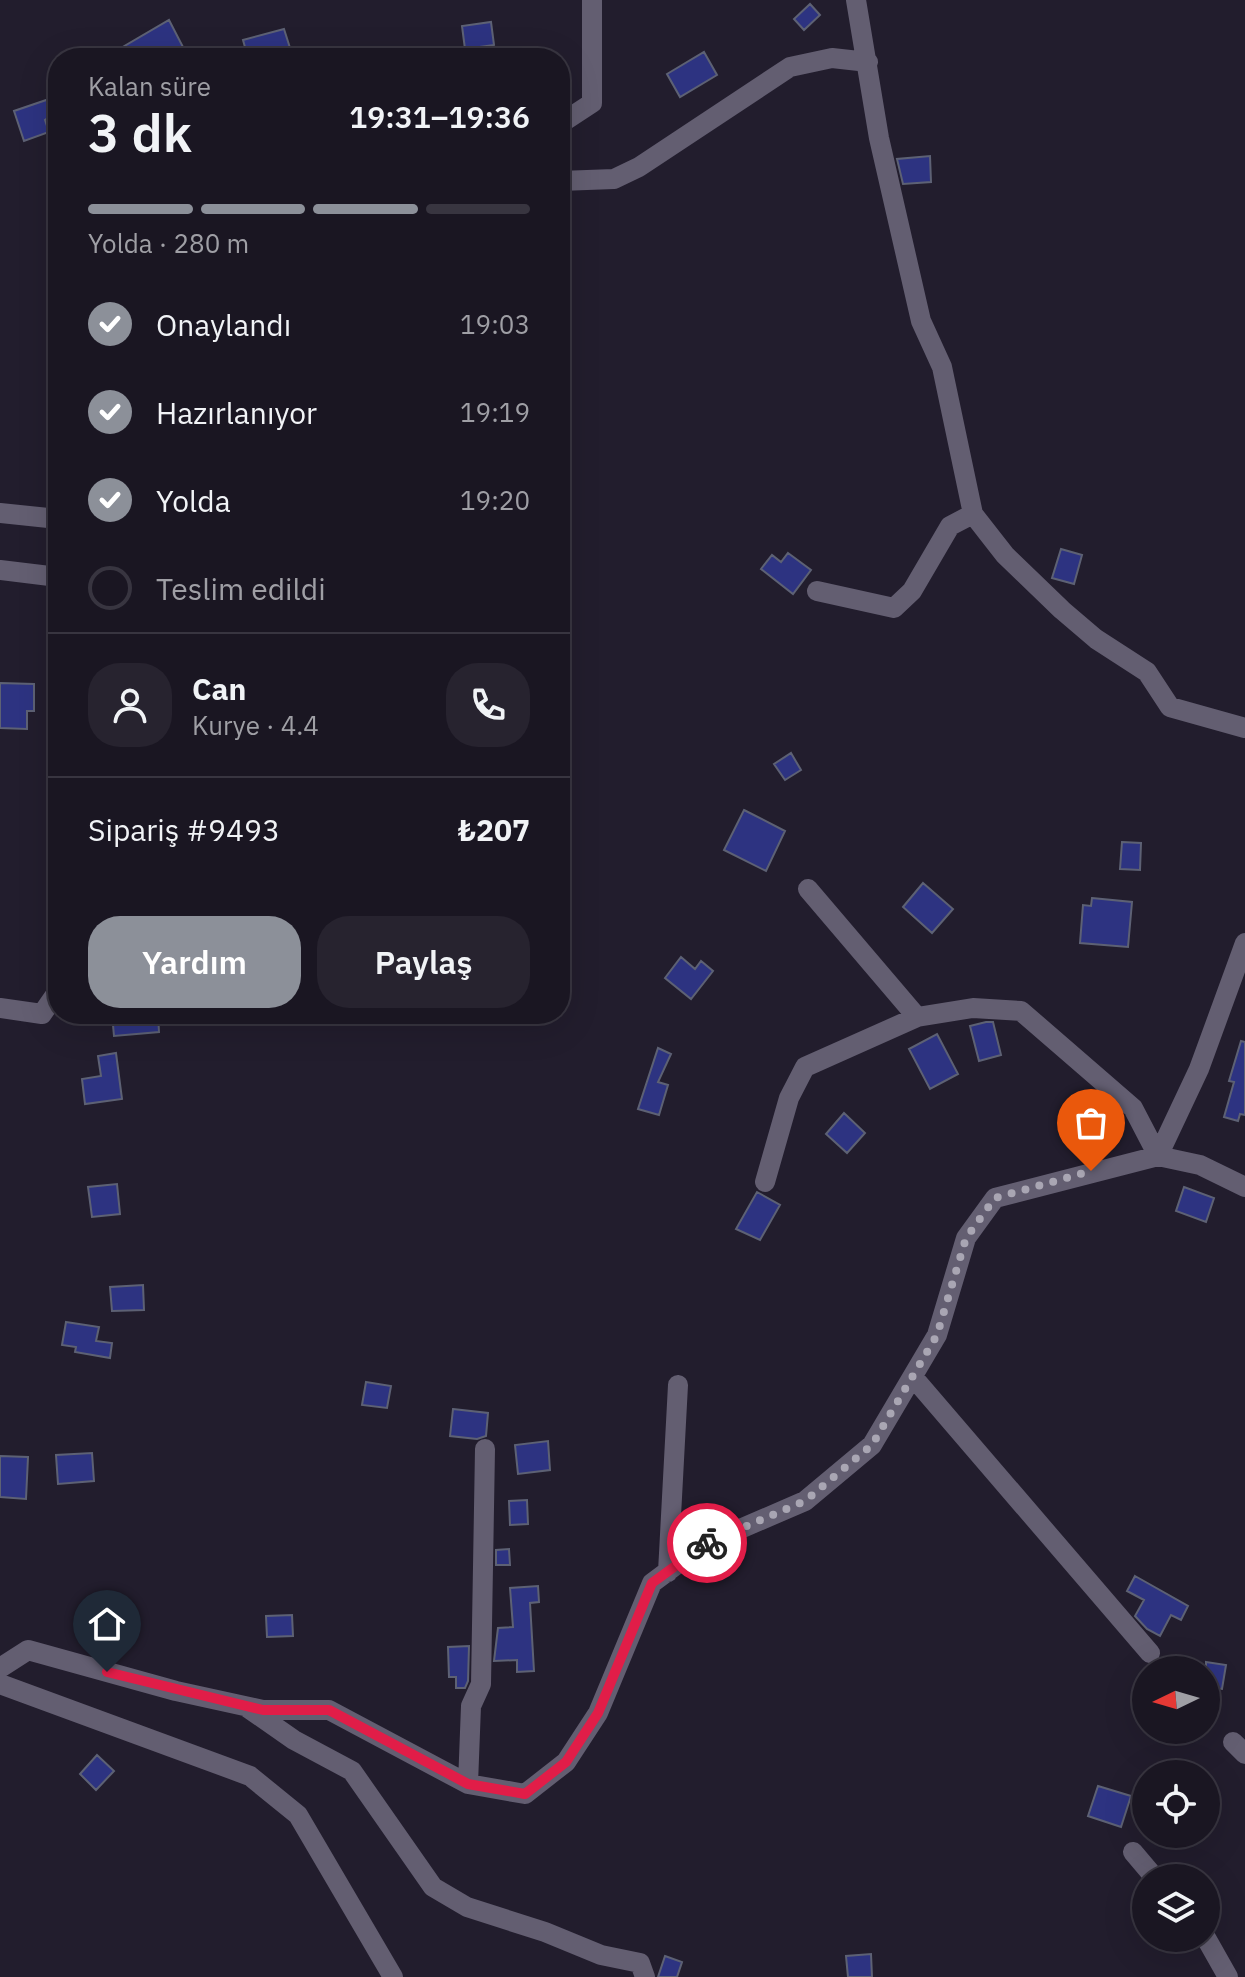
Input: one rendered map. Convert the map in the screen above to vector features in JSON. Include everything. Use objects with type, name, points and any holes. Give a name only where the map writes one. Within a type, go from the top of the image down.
[{"type":"street","points":[[570,117],[592,103],[592,0]]},
{"type":"street","points":[[856,0],[879,138],[921,321],[942,367],[973,514],[1005,555],[1062,610],[1147,672],[1170,707],[1245,728]]},
{"type":"street","points":[[570,181],[614,179],[627,173],[790,67],[832,58],[868,62]]},
{"type":"street","points":[[0,513],[48,518]]},
{"type":"street","points":[[817,591],[894,608],[912,591],[950,526],[973,514]]},
{"type":"street","points":[[0,570],[48,576]]},
{"type":"street","points":[[808,889],[917,1017]]},
{"type":"street","points":[[1158,1156],[1199,1069],[1245,943]]},
{"type":"street","points":[[0,1008],[42,1014],[48,1005]]},
{"type":"street","points":[[765,1182],[789,1098],[805,1067],[917,1017],[973,1008],[1021,1011],[1133,1108],[1158,1156]]},
{"type":"street","points":[[0,1668],[28,1650],[176,1691],[263,1710],[329,1710],[468,1784],[525,1794],[566,1762],[598,1713],[652,1583],[703,1545],[805,1501],[872,1445],[937,1335],[966,1238],[995,1198],[1158,1156],[1200,1165],[1245,1187]]},
{"type":"street","points":[[913,1377],[1150,1653]]},
{"type":"street","points":[[668,1572],[678,1385]]},
{"type":"street","points":[[468,1784],[471,1706],[481,1684],[485,1449]]},
{"type":"street","points":[[0,1684],[250,1776],[298,1815],[393,1977]]},
{"type":"street","points":[[244,1706],[294,1740],[352,1771],[433,1887],[467,1907],[545,1932],[601,1955],[640,1963],[645,1977]]},
{"type":"street","points":[[1133,1852],[1143,1864]]},
{"type":"street","points":[[1214,1952],[1228,1977]]},
{"type":"building","points":[[810,4],[820,15],[804,30],[794,19]]},
{"type":"building","points":[[169,20],[183,47],[181,48],[121,48]]},
{"type":"building","points":[[491,22],[494,45],[465,48],[462,26]]},
{"type":"building","points":[[284,29],[290,48],[245,48],[243,40]]},
{"type":"building","points":[[704,52],[717,75],[680,97],[667,74]]},
{"type":"building","points":[[48,99],[48,118],[45,120],[48,132],[24,141],[14,111]]},
{"type":"building","points":[[930,156],[931,182],[903,184],[897,159]]},
{"type":"building","points":[[1061,549],[1082,555],[1074,584],[1052,578]]},
{"type":"building","points":[[788,553],[811,570],[793,594],[761,569],[772,555],[781,562]]},
{"type":"building","points":[[0,683],[34,684],[34,711],[27,711],[27,729],[0,728]]},
{"type":"building","points":[[791,753],[801,770],[785,780],[774,764]]},
{"type":"building","points":[[744,810],[785,831],[766,871],[724,850]]},
{"type":"building","points":[[1122,842],[1141,843],[1140,870],[1120,869]]},
{"type":"building","points":[[923,883],[953,909],[932,933],[903,907]]},
{"type":"building","points":[[1092,898],[1132,902],[1128,947],[1080,943],[1083,905],[1091,906]]},
{"type":"building","points":[[681,957],[695,969],[701,961],[713,971],[691,999],[665,978]]},
{"type":"building","points":[[993,1022],[1001,1055],[979,1061],[970,1026]]},
{"type":"building","points":[[113,1024],[159,1024],[159,1032],[114,1036]]},
{"type":"building","points":[[937,1034],[958,1074],[930,1089],[909,1049]]},
{"type":"building","points":[[1241,1041],[1245,1042],[1245,1115],[1240,1114],[1238,1121],[1224,1117],[1234,1082],[1229,1081]]},
{"type":"building","points":[[658,1048],[671,1054],[658,1082],[668,1085],[659,1115],[638,1109]]},
{"type":"building","points":[[116,1053],[122,1099],[85,1104],[82,1079],[101,1076],[98,1056]]},
{"type":"building","points":[[844,1113],[865,1133],[847,1153],[826,1134]]},
{"type":"building","points":[[117,1184],[120,1214],[92,1217],[88,1187]]},
{"type":"building","points":[[1184,1187],[1214,1198],[1206,1222],[1176,1211]]},
{"type":"building","points":[[757,1192],[780,1205],[760,1240],[736,1229]]},
{"type":"building","points":[[143,1285],[144,1310],[112,1311],[110,1287]]},
{"type":"building","points":[[66,1322],[99,1327],[96,1341],[112,1343],[110,1358],[75,1352],[76,1347],[62,1345]]},
{"type":"building","points":[[366,1382],[391,1386],[387,1408],[362,1405]]},
{"type":"building","points":[[453,1409],[488,1413],[486,1436],[477,1439],[450,1436]]},
{"type":"building","points":[[548,1441],[550,1470],[518,1474],[515,1445]]},
{"type":"building","points":[[92,1453],[94,1481],[58,1484],[56,1455]]},
{"type":"building","points":[[0,1456],[28,1457],[26,1499],[0,1497]]},
{"type":"building","points":[[527,1500],[528,1524],[510,1525],[509,1501]]},
{"type":"building","points":[[509,1549],[510,1565],[496,1565],[496,1550]]},
{"type":"building","points":[[1135,1576],[1188,1606],[1181,1620],[1171,1615],[1160,1636],[1147,1629],[1135,1616],[1144,1600],[1127,1591]]},
{"type":"building","points":[[538,1586],[539,1602],[530,1603],[534,1671],[517,1672],[517,1660],[494,1661],[498,1628],[513,1627],[510,1588]]},
{"type":"building","points":[[292,1615],[293,1636],[267,1637],[266,1616]]},
{"type":"building","points":[[469,1646],[468,1681],[465,1688],[456,1688],[456,1677],[449,1677],[448,1647]]},
{"type":"building","points":[[1220,1664],[1226,1665],[1220,1689]]},
{"type":"building","points":[[97,1755],[114,1771],[96,1790],[80,1774]]},
{"type":"building","points":[[1098,1786],[1131,1796],[1121,1827],[1088,1816]]},
{"type":"building","points":[[871,1954],[872,1977],[848,1977],[846,1956]]},
{"type":"building","points":[[665,1956],[682,1962],[677,1977],[658,1977]]},
{"type":"way so far","points":[[707,1543],[805,1501],[872,1445],[937,1335],[966,1238],[995,1198],[1091,1171]]},
{"type":"route","points":[[107,1672],[263,1710],[329,1710],[468,1784],[525,1794],[566,1762],[598,1713],[652,1583],[707,1543]]}]
